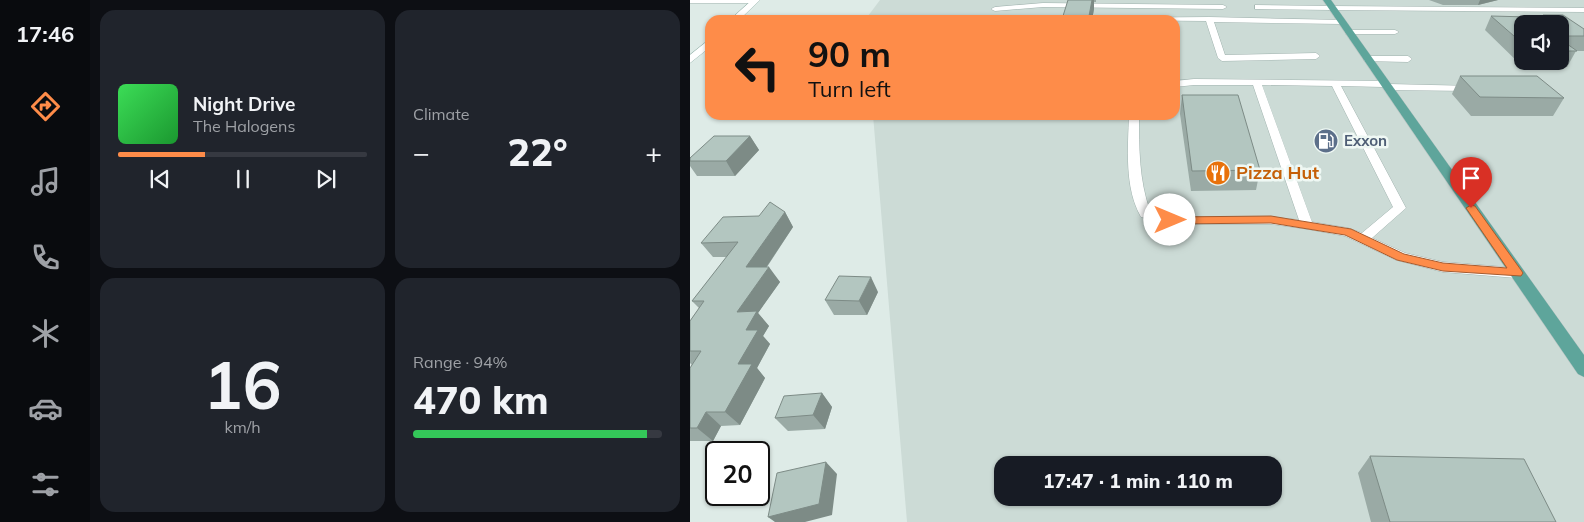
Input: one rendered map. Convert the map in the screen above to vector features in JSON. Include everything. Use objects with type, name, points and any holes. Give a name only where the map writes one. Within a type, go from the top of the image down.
[{"type":"main road","points":[[1329,4],[1584,369]]},
{"type":"street","points":[[690,1],[755,1]]},
{"type":"street","points":[[740,15],[755,1]]},
{"type":"street","points":[[1329,4],[1584,10]]},
{"type":"street","points":[[690,60],[705,46]]},
{"type":"lane","points":[[1002,0],[995,9],[1044,3],[1223,7]]},
{"type":"lane","points":[[1258,8],[1329,4]]},
{"type":"lane","points":[[1180,19],[1345,27],[1395,32]]},
{"type":"lane","points":[[1209,19],[1222,58],[1316,56]]},
{"type":"lane","points":[[1367,59],[1408,58]]},
{"type":"lane","points":[[1180,83],[1194,82],[1335,84],[1484,88]]},
{"type":"lane","points":[[1257,83],[1307,225]]},
{"type":"lane","points":[[1335,84],[1400,208],[1363,239]]},
{"type":"lane","points":[[1134,120],[1133,160],[1140,201],[1145,214],[1170,220],[1271,220],[1307,225],[1348,232],[1401,257],[1443,267],[1517,273]]},
{"type":"shaded area","points":[[880,0],[1584,0],[1584,522],[907,522],[873,120],[1180,120],[1180,15],[869,15]]},
{"type":"building","points":[[1068,0],[1092,0],[1089,15],[1063,15]]},
{"type":"building","points":[[1491,16],[1514,17],[1514,36]]},
{"type":"building","points":[[1569,19],[1584,29],[1584,36],[1569,36]]},
{"type":"building","points":[[1569,45],[1577,51],[1569,51]]},
{"type":"building","points":[[1460,76],[1537,76],[1564,98],[1480,97]]},
{"type":"building","points":[[1182,95],[1238,95],[1260,170],[1192,171]]},
{"type":"building","points":[[714,136],[750,136],[726,161],[690,161],[690,158]]},
{"type":"building","points":[[770,202],[785,212],[746,267],[769,267],[737,312],[757,311],[746,330],[758,330],[738,364],[752,364],[725,412],[706,412],[697,428],[690,428],[690,368],[701,351],[690,351],[690,321],[704,301],[692,301],[738,242],[701,243],[723,217],[759,216]]},
{"type":"building","points":[[839,276],[871,277],[859,301],[825,300]]},
{"type":"building","points":[[822,393],[813,415],[775,418],[784,396]]},
{"type":"building","points":[[1370,456],[1524,459],[1556,522],[1390,522]]},
{"type":"building","points":[[826,462],[819,504],[768,517],[777,473]]},
{"type":"place","name":"Exxon","points":[[1326,141]]},
{"type":"place","name":"Pizza Hut","points":[[1218,173]]},
{"type":"route","points":[[1170,220],[1271,220],[1289,222],[1348,232],[1401,257],[1443,267],[1517,273],[1471,208]]}]
